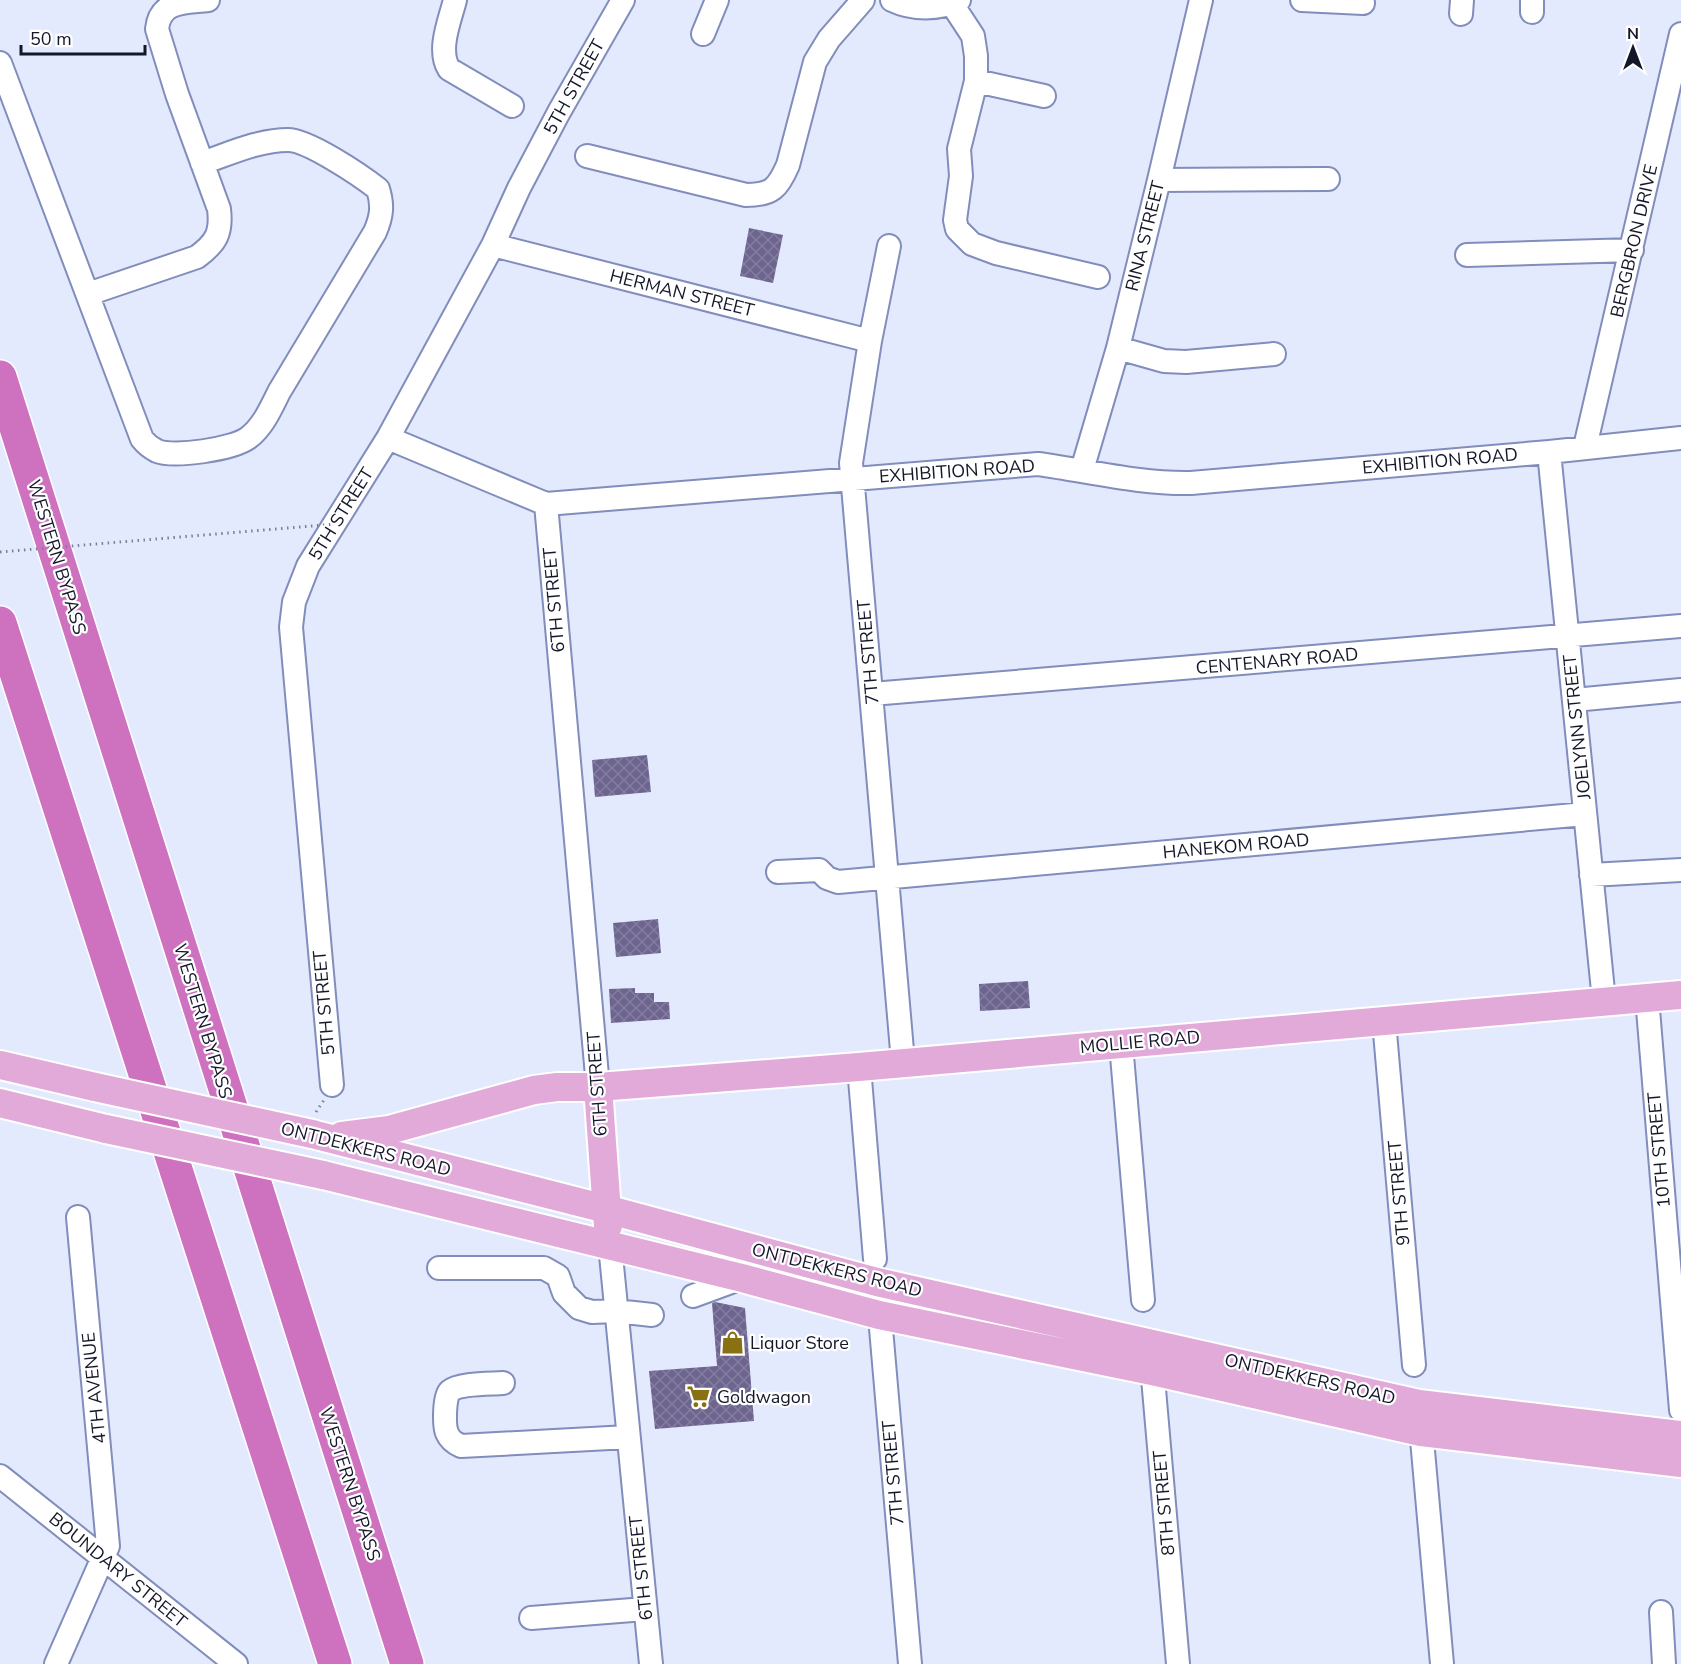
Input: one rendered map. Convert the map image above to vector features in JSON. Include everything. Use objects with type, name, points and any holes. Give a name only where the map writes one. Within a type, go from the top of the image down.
[{"type":"highway","name":"WESTERN BYPASS","points":[[0,377],[407,1664]]},
{"type":"highway","points":[[0,623],[335,1664]]},
{"type":"main road","name":"MOLLIE ROAD","points":[[310,1134],[356,1136],[389,1130],[534,1090],[557,1087],[598,1087],[859,1067],[1681,995]]},
{"type":"main road","name":"ONTDEKKERS ROAD","points":[[0,1065],[310,1134],[606,1209],[876,1271],[1150,1342],[1419,1404],[1681,1435]]},
{"type":"main road","name":"6TH STREET","points":[[598,1087],[610,1245]]},
{"type":"main road","name":"ONTDEKKERS ROAD","points":[[0,1103],[106,1129],[322,1175],[742,1278],[879,1315],[1152,1371],[1421,1432],[1681,1463]]},
{"type":"street","points":[[88,294],[197,257],[211,246],[218,234],[221,222],[219,209],[177,94],[157,29],[158,18],[162,12],[173,5],[208,0]]},
{"type":"street","points":[[455,0],[443,52],[446,65],[449,69],[512,106]]},
{"type":"street","name":"5TH STREET","points":[[332,1085],[291,627],[294,602],[301,581],[388,438],[493,245],[519,188],[559,112],[623,0]]},
{"type":"street","points":[[703,34],[717,0]]},
{"type":"street","points":[[587,156],[746,195],[760,195],[769,192],[782,179],[788,165],[816,62],[829,39],[863,0]]},
{"type":"street","points":[[892,0],[912,8],[931,8],[956,2],[973,36],[976,81],[960,149],[962,176],[954,220],[957,229],[972,244],[996,253],[1098,277]]},
{"type":"street","name":"RINA STREET","points":[[1082,470],[1118,348],[1160,180],[1201,0]]},
{"type":"street","points":[[1302,0],[1363,3]]},
{"type":"street","name":"BERGBRON DRIVE","points":[[1585,447],[1681,34]]},
{"type":"street","points":[[0,63],[137,427],[142,439],[158,452],[177,453],[219,448],[248,438],[261,425],[381,219],[381,198],[378,189],[363,177],[302,142],[290,140],[260,144],[202,163]]},
{"type":"street","points":[[976,81],[1044,96]]},
{"type":"street","points":[[1160,180],[1328,179]]},
{"type":"street","name":"HERMAN STREET","points":[[493,245],[870,341]]},
{"type":"street","name":"7TH STREET","points":[[889,246],[870,341],[851,463],[903,1062]]},
{"type":"street","points":[[1467,255],[1632,250]]},
{"type":"street","points":[[1118,348],[1164,361],[1186,362],[1274,354]]},
{"type":"street","name":"EXHIBITION ROAD","points":[[388,438],[546,504],[1038,464],[1141,482],[1191,483],[1549,452],[1681,438]]},
{"type":"street","name":"JOELYNN STREET","points":[[1549,452],[1604,1001]]},
{"type":"street","name":"6TH STREET","points":[[546,504],[598,1087]]},
{"type":"street","name":"CENTENARY ROAD","points":[[872,694],[1681,626]]},
{"type":"street","points":[[1574,700],[1681,690]]},
{"type":"street","name":"HANEKOM ROAD","points":[[778,872],[819,870],[827,878],[838,882],[1585,814]]},
{"type":"street","points":[[1592,875],[1681,870]]},
{"type":"street","name":"10TH STREET","points":[[1647,998],[1681,1410]]},
{"type":"street","name":"9TH STREET","points":[[1384,1021],[1414,1365]]},
{"type":"street","points":[[1121,1044],[1143,1300]]},
{"type":"street","name":"7TH STREET","points":[[859,1067],[910,1664]]},
{"type":"street","name":"4TH AVENUE","points":[[56,1664],[104,1558],[109,1535],[78,1217]]},
{"type":"street","name":"6TH STREET","points":[[610,1245],[651,1664]]},
{"type":"street","points":[[439,1268],[544,1268],[558,1276],[564,1293],[579,1308],[592,1312],[616,1311],[652,1315]]},
{"type":"street","name":"8TH STREET","points":[[1150,1342],[1178,1664]]},
{"type":"street","points":[[503,1383],[459,1387],[450,1391],[446,1397],[446,1431],[453,1442],[461,1446],[628,1437]]},
{"type":"street","points":[[1419,1404],[1442,1664]]},
{"type":"street","name":"BOUNDARY STREET","points":[[0,1476],[236,1664]]},
{"type":"street","points":[[531,1618],[645,1609]]},
{"type":"street","points":[[1661,1612],[1664,1664]]},
{"type":"path","points":[[0,552],[335,524]]},
{"type":"path","points":[[310,1134],[332,1085]]},
{"type":"building","points":[[749,228],[783,235],[773,283],[740,276]]},
{"type":"building","points":[[647,755],[651,792],[595,797],[592,760]]},
{"type":"building","points":[[658,919],[661,953],[616,957],[613,923]]},
{"type":"building","points":[[1028,981],[1030,1008],[980,1011],[979,984]]},
{"type":"building","points":[[635,988],[635,993],[654,993],[654,1002],[669,1002],[670,1019],[611,1023],[609,989]]},
{"type":"building","points":[[712,1303],[745,1308],[754,1421],[655,1429],[649,1371],[717,1366]]},
{"type":"place","name":"Liquor Store","points":[[732,1343]]},
{"type":"place","name":"Goldwagon","points":[[699,1397]]}]
